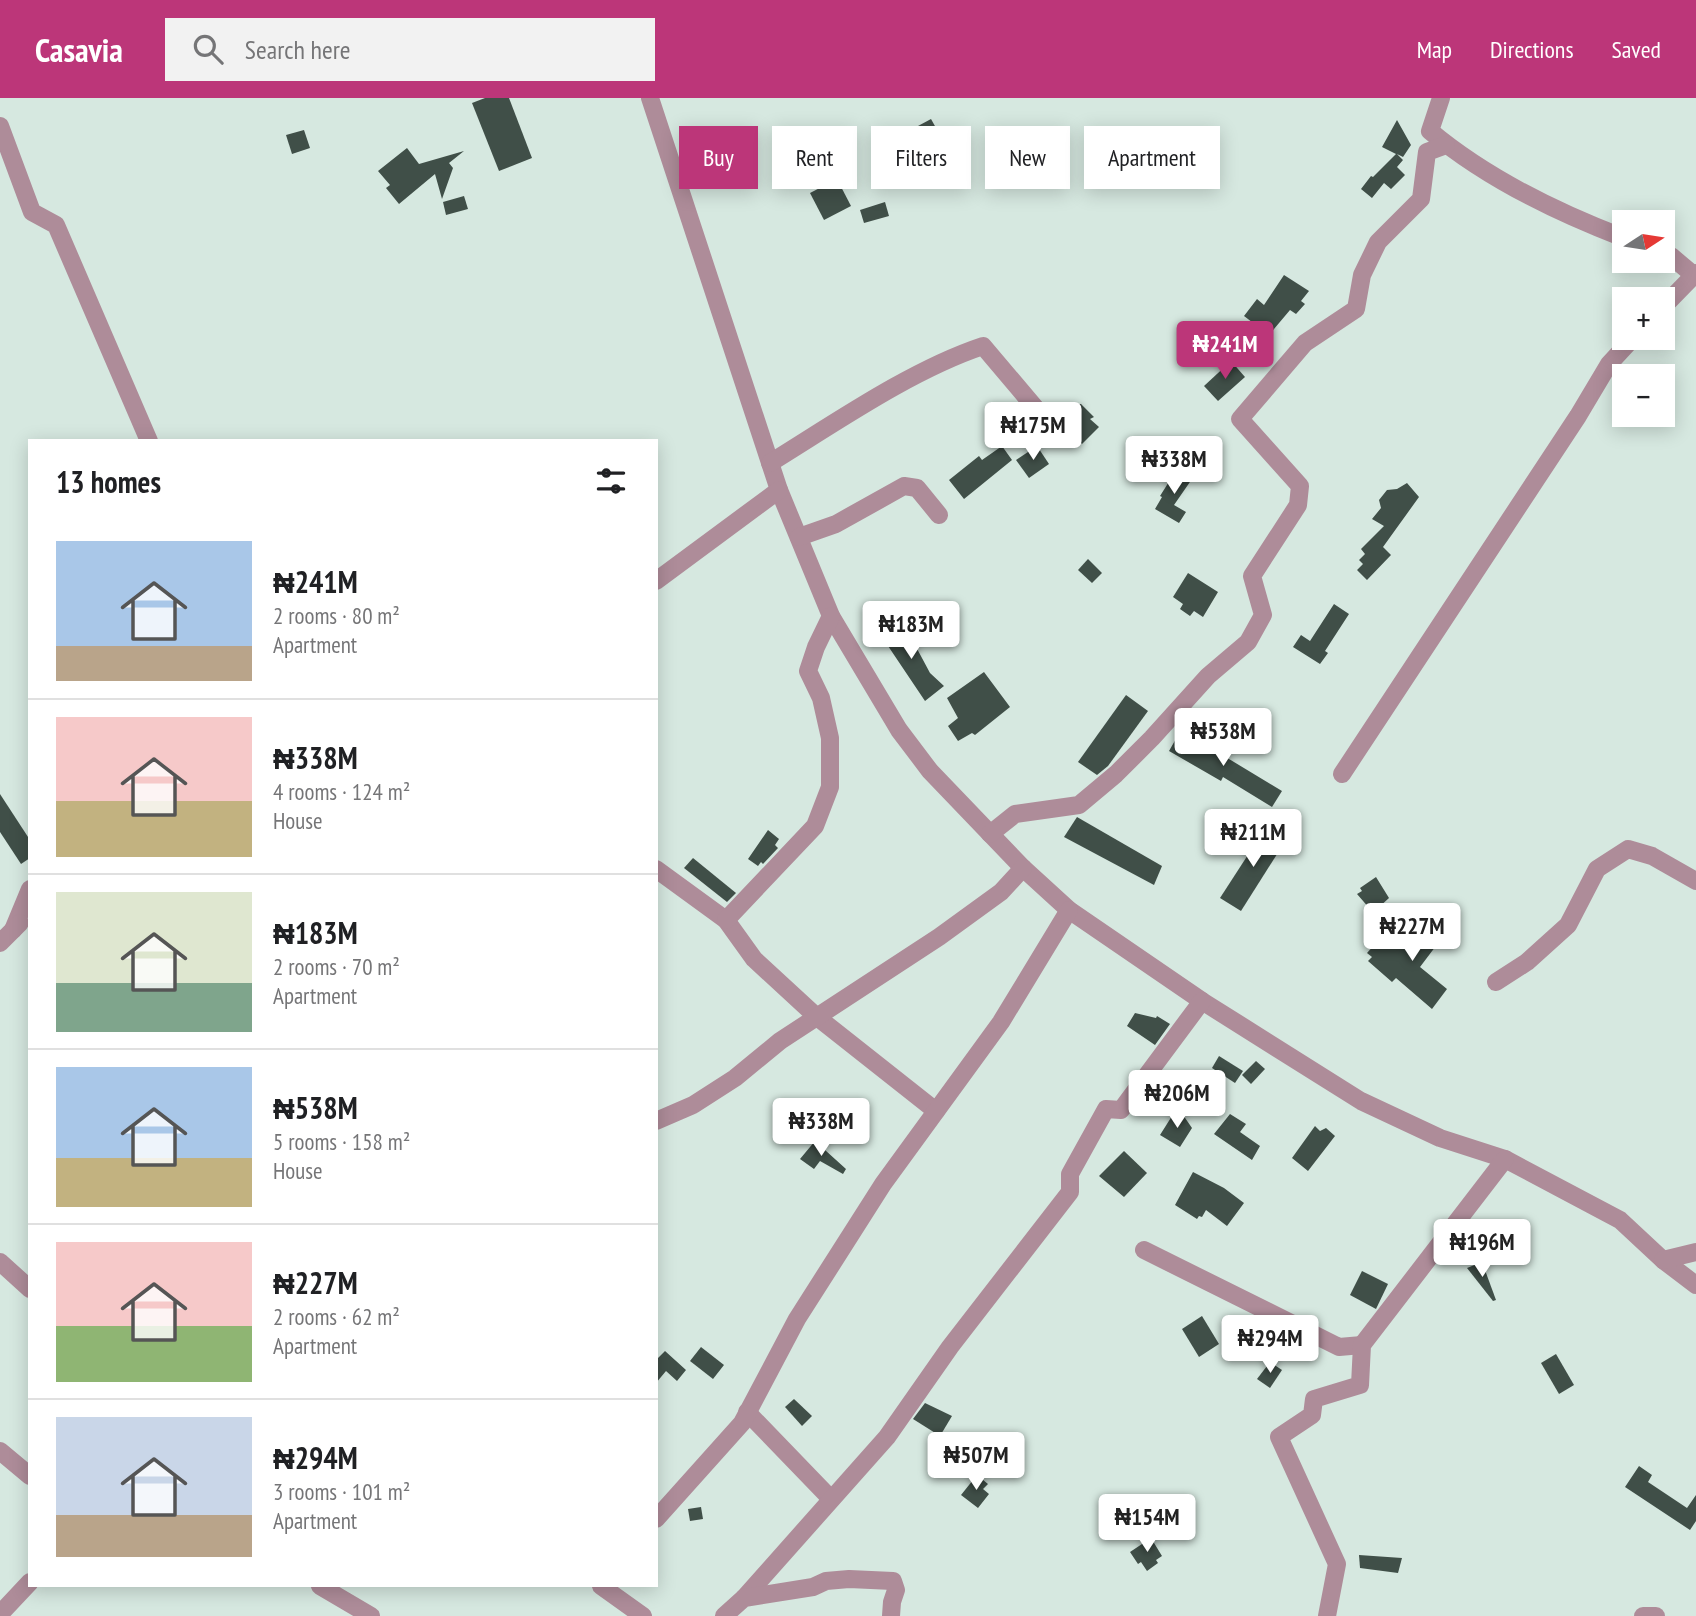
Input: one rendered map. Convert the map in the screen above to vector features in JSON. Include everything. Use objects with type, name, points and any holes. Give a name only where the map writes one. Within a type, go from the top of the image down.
[{"type":"street","points":[[650,98],[779,490],[831,616],[899,730],[930,771],[1023,868],[1069,910],[1202,1001],[1361,1101],[1440,1138],[1505,1159],[1620,1220],[1663,1260],[1696,1285]]},
{"type":"street","points":[[1441,98],[1430,131],[1446,145],[1500,179],[1567,214],[1612,233]]},
{"type":"street","points":[[0,126],[33,212],[56,225],[148,439]]},
{"type":"street","points":[[990,834],[1015,814],[1079,805],[1116,774],[1153,738],[1208,676],[1248,642],[1263,615],[1252,576],[1298,505],[1300,486],[1240,419],[1306,343],[1356,309],[1362,275],[1378,242],[1421,199],[1427,152],[1446,145]]},
{"type":"street","points":[[1675,259],[1695,275],[1675,295]]},
{"type":"street","points":[[770,463],[862,406],[955,355],[983,346],[1060,437]]},
{"type":"street","points":[[1342,774],[1578,416],[1609,363],[1621,350]]},
{"type":"street","points":[[799,537],[836,524],[904,486],[917,488],[939,515]]},
{"type":"street","points":[[658,580],[779,490]]},
{"type":"street","points":[[726,920],[815,826],[830,787],[830,738],[821,698],[808,671],[831,616]]},
{"type":"street","points":[[1496,982],[1527,962],[1568,925],[1597,869],[1628,849],[1652,856],[1696,881]]},
{"type":"street","points":[[658,1120],[693,1105],[735,1078],[780,1041],[939,937],[1000,892],[1023,868]]},
{"type":"street","points":[[658,870],[726,920],[754,959],[817,1017],[936,1111]]},
{"type":"street","points":[[13,930],[28,894]]},
{"type":"street","points":[[658,1517],[742,1423],[797,1319],[883,1184],[1000,1022],[1069,910]]},
{"type":"street","points":[[0,943],[28,915]]},
{"type":"street","points":[[724,1616],[744,1598],[887,1437],[950,1347],[1070,1192],[1070,1174],[1106,1109],[1121,1110],[1202,1001]]},
{"type":"street","points":[[1327,1616],[1337,1564],[1279,1437],[1312,1415],[1314,1399],[1360,1385],[1362,1345],[1505,1159]]},
{"type":"street","points":[[1144,1250],[1339,1347],[1362,1345]]},
{"type":"street","points":[[1663,1260],[1696,1252]]},
{"type":"street","points":[[2,1266],[28,1269]]},
{"type":"street","points":[[2,1266],[28,1287]]},
{"type":"street","points":[[747,1412],[831,1499]]},
{"type":"street","points":[[0,1451],[28,1474]]},
{"type":"street","points":[[744,1598],[813,1587],[825,1581],[886,1579],[893,1581],[896,1586],[891,1616]]},
{"type":"street","points":[[0,1614],[28,1584]]},
{"type":"street","points":[[322,1587],[371,1616]]},
{"type":"street","points":[[602,1587],[643,1616]]},
{"type":"street","points":[[1643,1616],[1656,1616]]},
{"type":"building","points":[[485,98],[509,98],[532,158],[499,171],[472,103]]},
{"type":"building","points":[[931,119],[935,126],[918,126]]},
{"type":"building","points":[[1397,120],[1411,145],[1403,157],[1397,154],[1403,160],[1397,167],[1405,175],[1391,189],[1384,183],[1372,198],[1361,189],[1371,176],[1396,154],[1382,147]]},
{"type":"building","points":[[304,130],[310,148],[292,154],[286,135]]},
{"type":"building","points":[[407,148],[419,164],[464,151],[449,163],[453,168],[442,199],[435,174],[399,204],[386,188],[390,185],[378,171]]},
{"type":"building","points":[[818,189],[842,189],[851,206],[824,220],[810,193]]},
{"type":"building","points":[[464,196],[468,209],[446,215],[443,202]]},
{"type":"building","points":[[885,202],[889,216],[864,223],[860,210]]},
{"type":"building","points":[[1284,275],[1309,291],[1301,301],[1305,304],[1296,314],[1290,310],[1269,335],[1244,316],[1257,299],[1264,305]]},
{"type":"building","points":[[1231,361],[1245,377],[1218,401],[1204,386]]},
{"type":"building","points":[[1076,404],[1081,404],[1094,417],[1090,419],[1099,427],[1082,444],[1060,420]]},
{"type":"building","points":[[1002,446],[1012,460],[964,499],[949,480],[979,456],[982,460]]},
{"type":"building","points":[[1037,446],[1049,464],[1029,478],[1016,460]]},
{"type":"building","points":[[1177,469],[1192,479],[1174,505],[1186,512],[1179,523],[1155,509]]},
{"type":"building","points":[[1407,483],[1419,497],[1383,547],[1391,555],[1367,580],[1357,570],[1363,564],[1359,560],[1365,554],[1361,549],[1384,526],[1372,519],[1381,508],[1379,500],[1387,490],[1397,489]]},
{"type":"building","points":[[1088,559],[1102,573],[1092,583],[1078,570]]},
{"type":"building","points":[[1188,573],[1218,592],[1203,617],[1194,611],[1190,616],[1180,609],[1183,604],[1173,597]]},
{"type":"building","points":[[1334,604],[1349,614],[1325,651],[1328,653],[1320,664],[1293,647],[1301,635],[1310,641]]},
{"type":"building","points":[[897,625],[907,630],[930,673],[944,686],[925,701],[880,634]]},
{"type":"building","points":[[984,672],[1010,707],[975,735],[972,733],[958,741],[948,726],[958,718],[947,698]]},
{"type":"building","points":[[1126,695],[1148,711],[1108,766],[1097,775],[1078,762]]},
{"type":"building","points":[[1181,730],[1282,791],[1272,807],[1223,777],[1221,781],[1169,751]]},
{"type":"building","points":[[0,794],[28,837],[28,859],[21,864],[0,832]]},
{"type":"building","points":[[1077,817],[1162,866],[1154,885],[1064,837]]},
{"type":"building","points":[[1266,827],[1286,840],[1241,911],[1220,898]]},
{"type":"building","points":[[768,830],[779,839],[775,845],[778,848],[758,866],[748,859]]},
{"type":"building","points":[[693,858],[736,893],[727,902],[684,868]]},
{"type":"building","points":[[1376,877],[1389,898],[1377,909],[1374,904],[1370,909],[1357,894],[1362,891],[1360,888]]},
{"type":"building","points":[[1439,916],[1451,926],[1420,967],[1447,989],[1432,1009],[1396,978],[1392,982],[1368,961],[1372,957],[1367,953],[1386,937],[1393,943],[1396,939],[1411,952]]},
{"type":"building","points":[[1135,1013],[1156,1018],[1157,1016],[1170,1024],[1155,1045],[1127,1026]]},
{"type":"building","points":[[1219,1056],[1243,1071],[1235,1083],[1212,1068]]},
{"type":"building","points":[[1256,1061],[1265,1069],[1251,1084],[1242,1075]]},
{"type":"building","points":[[1181,1112],[1192,1128],[1180,1147],[1160,1135],[1172,1116],[1176,1119]]},
{"type":"building","points":[[1230,1114],[1246,1124],[1240,1132],[1260,1146],[1252,1160],[1214,1134]]},
{"type":"building","points":[[1315,1126],[1320,1131],[1326,1128],[1335,1136],[1308,1171],[1292,1158]]},
{"type":"building","points":[[815,1141],[846,1169],[843,1174],[820,1161],[814,1169],[800,1159]]},
{"type":"building","points":[[1124,1151],[1147,1173],[1124,1197],[1099,1176]]},
{"type":"building","points":[[1193,1172],[1224,1188],[1244,1203],[1227,1226],[1206,1210],[1202,1217],[1197,1219],[1175,1205]]},
{"type":"building","points":[[1482,1262],[1496,1300],[1493,1301],[1467,1268]]},
{"type":"building","points":[[1362,1271],[1388,1284],[1376,1309],[1350,1295]]},
{"type":"building","points":[[1202,1316],[1219,1344],[1199,1357],[1182,1329]]},
{"type":"building","points":[[701,1347],[724,1365],[713,1379],[690,1361]]},
{"type":"building","points":[[665,1351],[686,1370],[677,1381],[666,1371],[658,1381],[658,1358]]},
{"type":"building","points":[[1556,1354],[1574,1385],[1559,1394],[1541,1363]]},
{"type":"building","points":[[1270,1362],[1282,1370],[1270,1388],[1257,1379]]},
{"type":"building","points":[[794,1399],[812,1416],[802,1426],[785,1407]]},
{"type":"building","points":[[925,1403],[952,1416],[940,1436],[913,1419]]},
{"type":"building","points":[[1639,1466],[1652,1475],[1648,1482],[1687,1508],[1696,1495],[1696,1521],[1690,1530],[1625,1487]]},
{"type":"building","points":[[977,1475],[988,1484],[983,1489],[989,1494],[978,1508],[961,1495]]},
{"type":"building","points":[[701,1507],[703,1519],[690,1521],[688,1509]]},
{"type":"building","points":[[1151,1538],[1162,1556],[1156,1560],[1158,1563],[1147,1571],[1130,1552]]},
{"type":"building","points":[[1359,1555],[1402,1558],[1398,1573],[1360,1568]]}]
